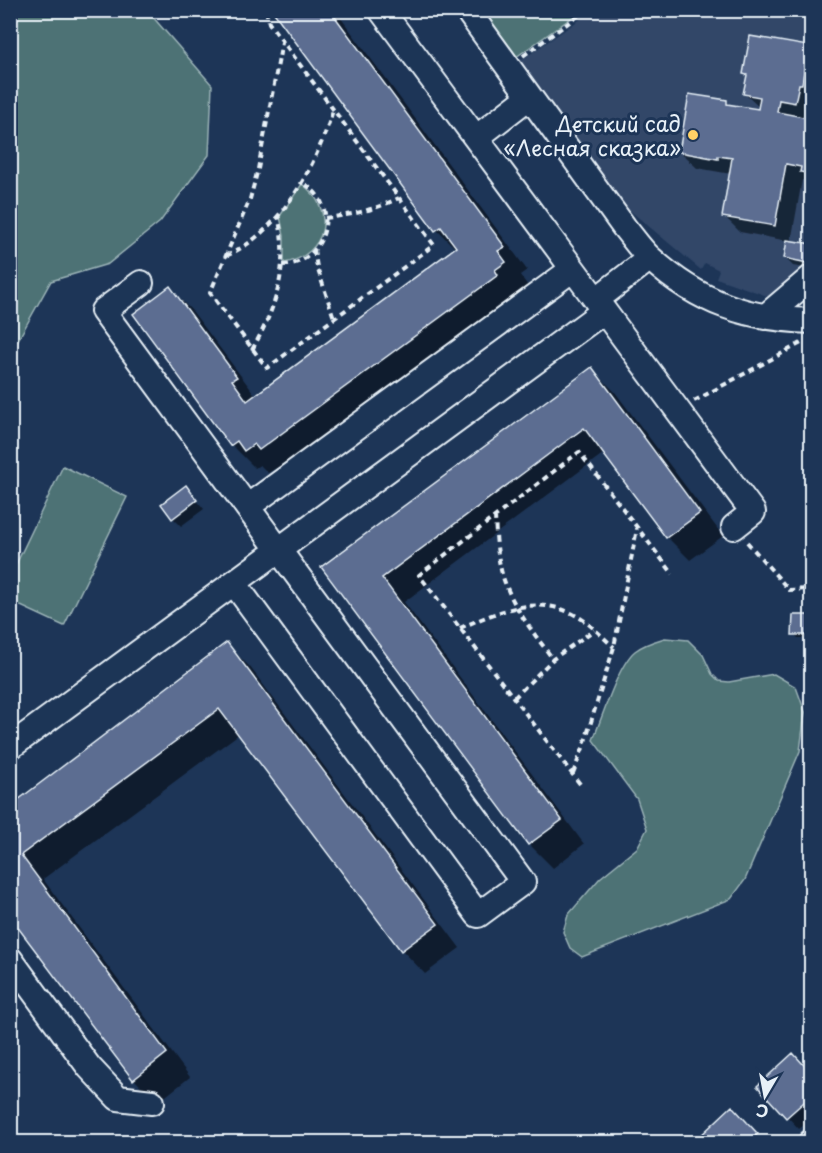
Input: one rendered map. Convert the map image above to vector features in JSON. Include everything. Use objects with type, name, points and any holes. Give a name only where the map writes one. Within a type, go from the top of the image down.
[{"type":"street","points":[[381,10],[753,512],[734,527]]},
{"type":"street","points":[[466,10],[624,227],[650,258],[692,290],[719,304],[743,313],[780,320],[812,321]]},
{"type":"street","points":[[476,138],[529,97]]},
{"type":"street","points":[[10,747],[279,551],[600,306],[650,258]]},
{"type":"street","points":[[247,507],[573,269]]},
{"type":"street","points":[[765,317],[812,277]]},
{"type":"street","points":[[141,284],[103,311],[523,882],[478,915],[234,583]]},
{"type":"street","points":[[10,959],[89,1067],[118,1098],[152,1102]]},
{"type":"path","points":[[266,10],[269,23],[282,42],[434,245],[267,368],[210,293],[250,199],[258,169],[282,42]]},
{"type":"path","points":[[508,67],[586,10]]},
{"type":"path","points":[[226,256],[240,250],[278,215],[302,182],[321,144],[333,109]]},
{"type":"path","points":[[283,265],[297,263],[314,250],[324,234],[325,218],[320,199],[302,182]]},
{"type":"path","points":[[325,218],[354,215],[381,207],[399,198]]},
{"type":"path","points":[[252,350],[274,306],[283,265],[278,215]]},
{"type":"path","points":[[314,250],[317,267],[334,318]]},
{"type":"path","points":[[678,410],[812,337]]},
{"type":"path","points":[[580,784],[419,575],[579,452],[673,574]]},
{"type":"path","points":[[495,516],[497,551],[504,580],[532,632],[553,659]]},
{"type":"path","points":[[734,527],[789,590],[812,589]]},
{"type":"path","points":[[573,774],[614,647],[637,528]]},
{"type":"path","points":[[460,628],[517,606],[554,607],[576,615],[614,647]]},
{"type":"path","points":[[514,698],[553,659],[594,630]]},
{"type":"shaded area","name":"Детский сад «Лесная сказка»","points":[[592,11],[811,11],[811,303],[790,304],[716,278],[719,270],[705,263],[701,270],[628,209],[520,61]]},
{"type":"green space","points":[[134,10],[151,15],[212,85],[209,155],[160,222],[108,264],[51,281],[18,340],[11,368],[11,11]]},
{"type":"green space","points":[[481,11],[581,11],[516,57]]},
{"type":"green space","points":[[302,184],[320,206],[323,218],[322,230],[318,241],[310,251],[284,263],[284,236],[280,216]]},
{"type":"green space","points":[[63,466],[127,497],[64,626],[10,601],[11,575]]},
{"type":"green space","points":[[665,638],[688,640],[703,655],[712,674],[719,681],[729,682],[774,674],[796,687],[805,712],[800,751],[745,880],[731,899],[582,957],[570,948],[563,932],[568,915],[600,878],[637,848],[647,829],[637,799],[593,740],[617,680],[629,658],[642,646]]},
{"type":"building","points":[[272,10],[330,10],[505,247],[498,251],[506,262],[495,270],[498,275],[259,450],[254,444],[244,451],[237,441],[230,446],[133,314],[170,286],[237,377],[232,380],[247,401],[456,247],[441,227],[435,231]]},
{"type":"building","points":[[750,36],[808,46],[802,84],[799,84],[795,103],[779,100],[777,112],[808,118],[809,114],[812,114],[812,174],[800,172],[801,167],[786,164],[775,226],[722,217],[732,158],[718,156],[718,159],[679,152],[689,94],[727,100],[727,104],[758,109],[760,97],[743,94],[747,75],[743,74]]},
{"type":"building","points":[[787,240],[812,244],[812,264],[784,258]]},
{"type":"building","points":[[592,367],[700,513],[666,538],[584,428],[382,578],[562,820],[528,845],[321,567]]},
{"type":"building","points":[[186,485],[197,500],[172,519],[161,504]]},
{"type":"building","points":[[793,615],[811,615],[810,635],[792,635]]},
{"type":"building","points":[[227,642],[438,924],[401,951],[219,709],[21,855],[167,1053],[133,1080],[10,917],[10,806]]},
{"type":"building","points":[[793,1053],[812,1074],[812,1095],[786,1118],[757,1086]]},
{"type":"building","points":[[732,1106],[758,1134],[748,1142],[700,1142],[697,1139]]},
{"type":"place","name":"Детский сад «Лесная сказка»","points":[[693,135]]}]
